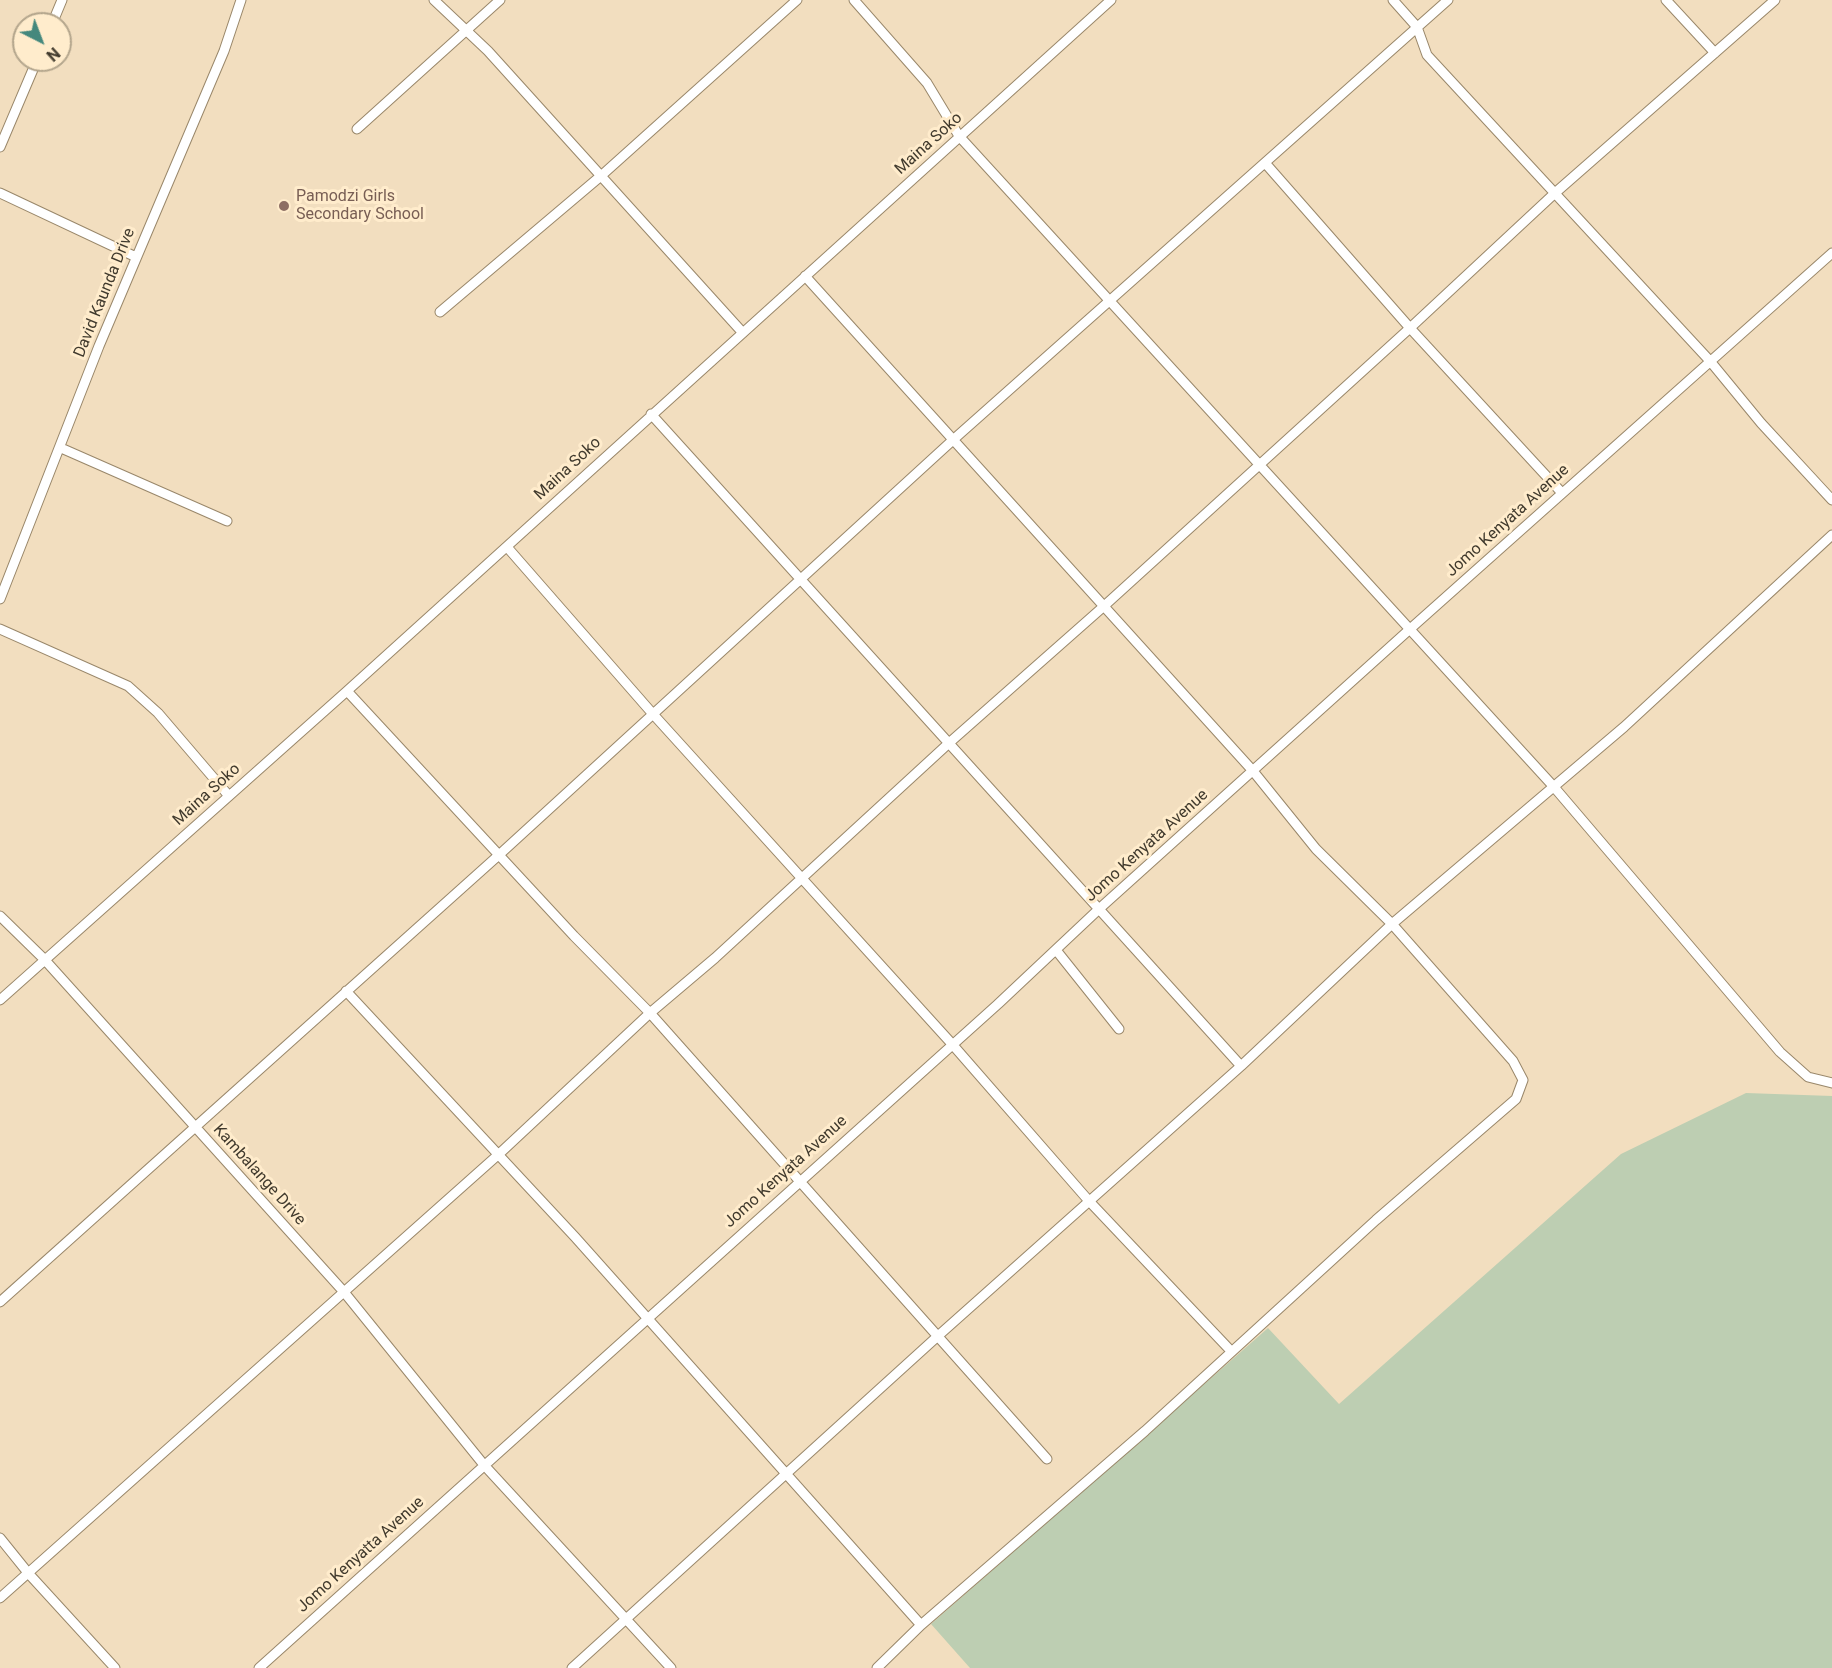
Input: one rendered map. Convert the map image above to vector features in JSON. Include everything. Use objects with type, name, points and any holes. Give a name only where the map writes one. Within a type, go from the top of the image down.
[{"type":"street","name":"David Kaunda Drive","points":[[0,598],[136,257],[224,51],[241,0]]},
{"type":"street","points":[[434,0],[468,30],[602,175],[666,251],[743,333]]},
{"type":"street","points":[[357,129],[500,0]]},
{"type":"street","points":[[440,312],[602,175],[798,0]]},
{"type":"street","points":[[854,0],[927,83],[959,136],[1554,787],[1780,1052],[1808,1077],[1832,1083]]},
{"type":"street","points":[[862,9],[870,0]]},
{"type":"street","name":"Maina Soko","points":[[0,1000],[507,547],[651,414],[1111,0]]},
{"type":"street","points":[[1393,0],[1418,27],[1427,55],[1710,362],[1761,423],[1832,500]]},
{"type":"street","points":[[0,1302],[500,854],[954,439],[1448,0]]},
{"type":"street","points":[[1666,0],[1715,53]]},
{"type":"street","points":[[0,1598],[499,1154],[650,1013],[801,880],[949,743],[1103,607],[1410,328],[1554,193],[1774,0]]},
{"type":"street","points":[[0,147],[32,72]]},
{"type":"street","points":[[1266,164],[1410,328],[1562,493]]},
{"type":"street","points":[[0,193],[136,257]]},
{"type":"street","name":"Jomo Kenyata Avenue","points":[[484,1465],[1252,771],[1832,253]]},
{"type":"street","points":[[805,276],[1252,771],[1316,849],[1392,924],[1513,1060],[1523,1080],[1516,1099],[1145,1431],[921,1625],[877,1668]]},
{"type":"street","points":[[651,414],[1241,1066]]},
{"type":"street","points":[[61,448],[228,521]]},
{"type":"street","points":[[572,1668],[939,1335],[1241,1066],[1392,924],[1624,727],[1832,535]]},
{"type":"street","points":[[507,547],[652,713],[952,1044],[1089,1201],[1232,1351]]},
{"type":"street","points":[[0,629],[128,686],[158,713],[229,796]]},
{"type":"street","points":[[347,691],[574,936],[650,1013],[939,1335],[1047,1460]]},
{"type":"street","name":"Kambalange Drive","points":[[0,916],[44,959],[344,1292],[484,1465],[671,1668]]},
{"type":"street","points":[[1056,950],[1119,1029]]},
{"type":"street","points":[[346,991],[647,1316],[921,1625]]},
{"type":"street","name":"Jomo Kenyatta Avenue","points":[[259,1668],[484,1465]]},
{"type":"street","points":[[0,1538],[29,1574],[115,1668]]},
{"type":"green space","points":[[1746,1093],[1832,1096],[1832,1668],[970,1668],[931,1624],[1268,1328],[1339,1404],[1621,1154]]},
{"type":"place","name":"Pamodzi Girls Secondary School","points":[[284,206]]}]
